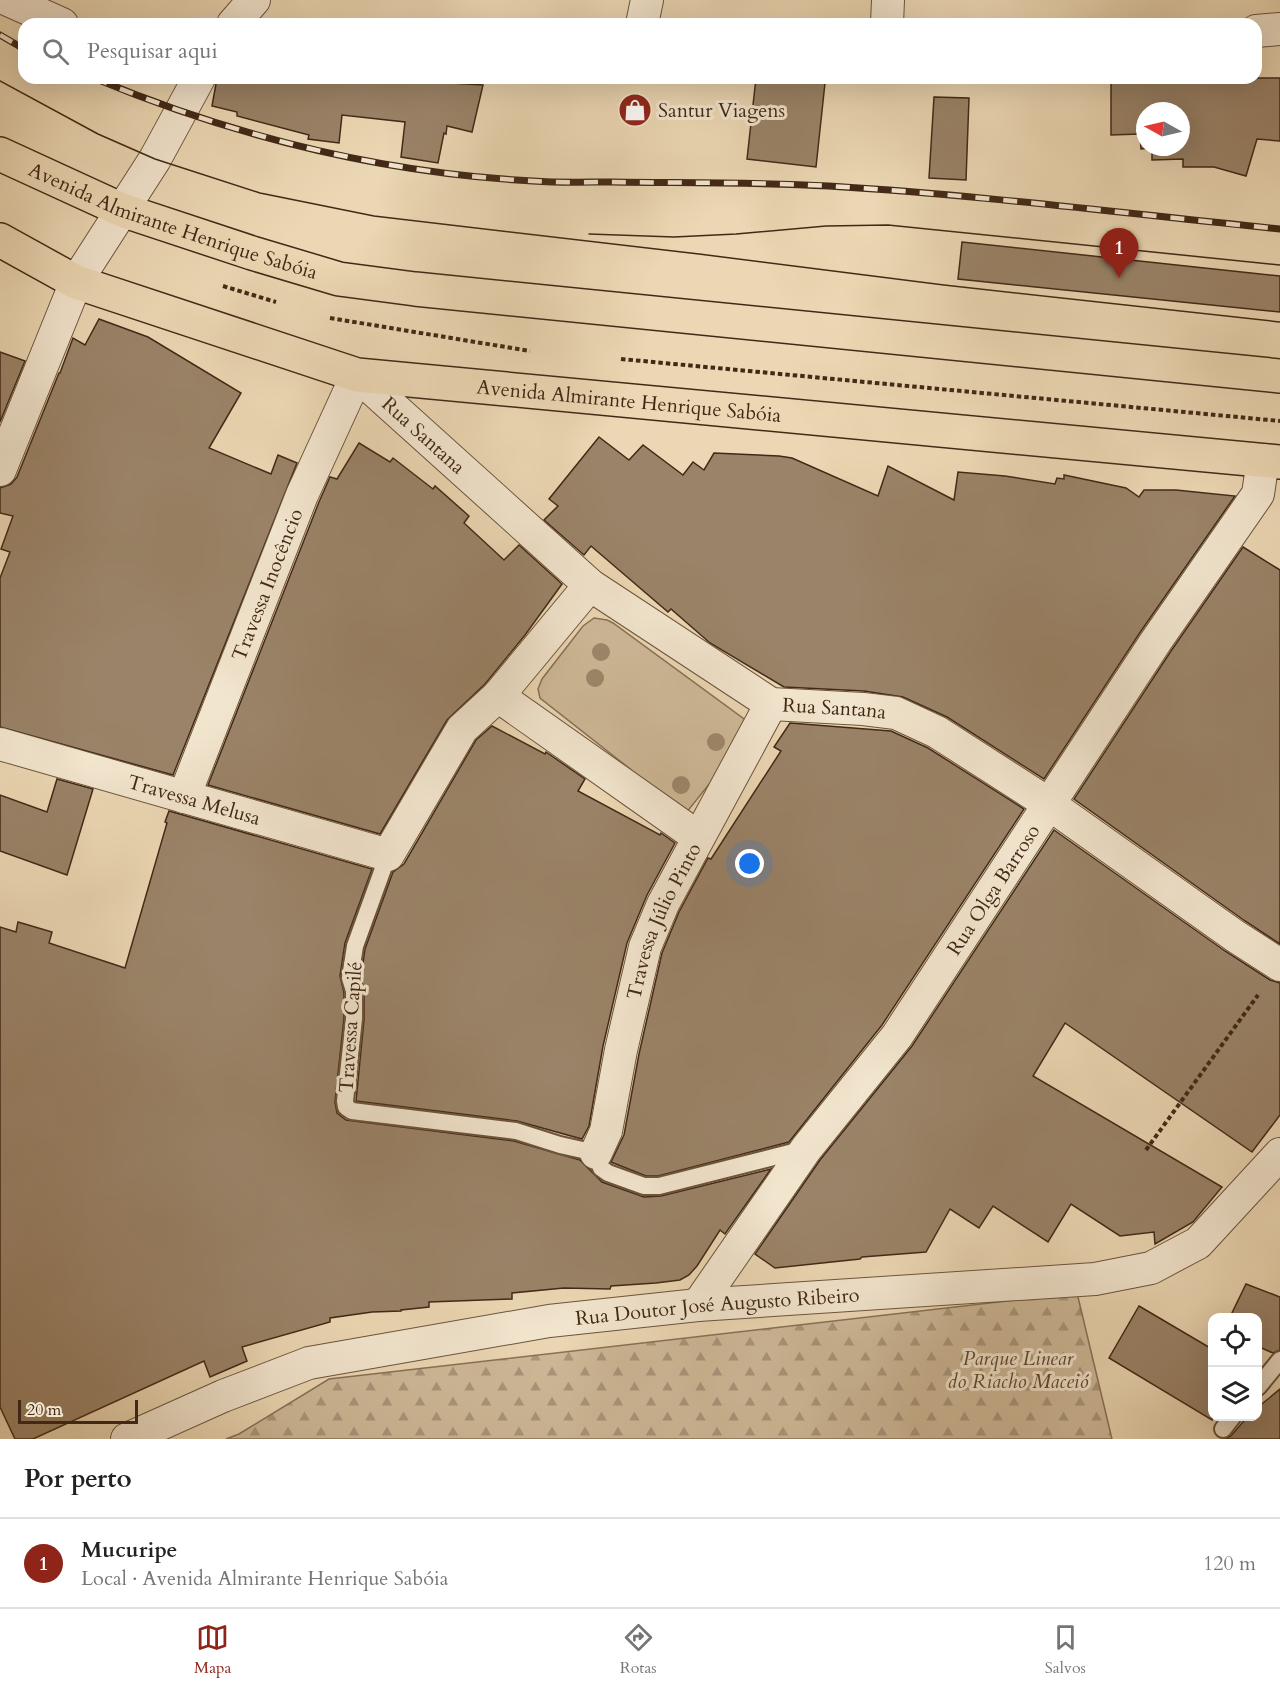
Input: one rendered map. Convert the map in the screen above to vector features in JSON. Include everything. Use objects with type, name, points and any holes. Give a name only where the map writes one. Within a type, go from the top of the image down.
[{"type":"highway","name":"Avenida Almirante Henrique Sabóia","points":[[0,154],[122,210],[339,279],[426,290],[1280,376]]},
{"type":"highway","name":"Avenida Almirante Henrique Sabóia","points":[[0,240],[76,282],[357,375],[1271,461]]},
{"type":"street","points":[[8,0],[49,18]]},
{"type":"street","points":[[238,18],[254,0]]},
{"type":"street","points":[[643,18],[647,0]]},
{"type":"street","points":[[887,18],[888,0]]},
{"type":"street","points":[[1262,30],[1280,29]]},
{"type":"street","points":[[0,470],[76,282],[155,159],[196,84]]},
{"type":"street","name":"Rua Santana","points":[[357,375],[590,585],[771,704],[896,713],[937,732],[1049,804],[1235,936],[1280,965]]},
{"type":"street","name":"Travessa Inocêncio","points":[[184,797],[302,495],[357,375]]},
{"type":"street","name":"Rua Olga Barroso","points":[[698,1305],[806,1149],[897,1036],[1156,641],[1258,494],[1271,461]]},
{"type":"street","name":"Travessa Capilé","points":[[388,855],[462,729],[498,696],[590,585]]},
{"type":"street","points":[[498,696],[698,837]]},
{"type":"street","name":"Travessa Júlio Pinto","points":[[596,1154],[606,1131],[621,1050],[645,947],[663,904],[771,704]]},
{"type":"street","name":"Travessa Melusa","points":[[0,744],[388,855]]},
{"type":"street","name":"Rua Doutor José Augusto Ribeiro","points":[[127,1439],[223,1396],[309,1363],[549,1321],[698,1305],[1095,1279],[1150,1268],[1198,1243],[1280,1154]]},
{"type":"lane","name":"Travessa Capilé","points":[[388,855],[355,946],[350,978],[354,991],[354,1019],[345,1090],[346,1107],[352,1111],[516,1131],[596,1154]]},
{"type":"lane","points":[[596,1154],[601,1168],[608,1173],[644,1186],[659,1186],[806,1149]]},
{"type":"lane","points":[[1262,1381],[1280,1360]]},
{"type":"path","points":[[1146,1149],[1259,993]]},
{"type":"green space","points":[[594,618],[613,623],[755,727],[686,813],[540,698],[538,689],[542,679],[583,626]]},
{"type":"green space","name":"Parque Linear do Riacho Maceió","points":[[1077,1293],[1112,1439],[226,1439],[239,1434],[329,1379]]},
{"type":"building","points":[[1262,78],[1280,78],[1280,141],[1257,139],[1246,176],[1214,167],[1183,167],[1183,159],[1152,160],[1152,156],[1190,156],[1190,102],[1136,102],[1136,134],[1111,135],[1111,84],[1262,84]]},
{"type":"building","points":[[216,84],[483,85],[472,132],[447,126],[438,163],[401,157],[405,122],[342,115],[339,143],[308,139],[309,135],[237,116],[237,112],[212,106]]},
{"type":"building","points":[[755,84],[825,84],[816,167],[747,159]]},
{"type":"building","points":[[934,97],[969,98],[966,180],[929,178]]},
{"type":"building","points":[[962,242],[1280,276],[1280,312],[958,279]]},
{"type":"building","points":[[99,319],[148,337],[241,393],[209,448],[271,474],[278,455],[297,463],[173,775],[0,727],[0,578],[10,552],[1,549],[13,516],[0,513],[0,488],[11,484],[17,477],[73,338],[85,345]]},
{"type":"building","points":[[0,352],[25,361],[0,422]]},
{"type":"building","points":[[599,437],[629,460],[643,445],[683,475],[693,462],[704,470],[714,453],[779,456],[792,458],[878,496],[888,466],[954,500],[958,472],[1005,476],[1055,484],[1057,478],[1064,479],[1064,475],[1126,488],[1139,497],[1144,490],[1176,490],[1235,496],[1141,631],[1044,779],[947,717],[903,697],[864,691],[784,687],[710,643],[671,609],[668,612],[591,546],[584,555],[544,520],[558,506],[549,499]]},
{"type":"building","points":[[359,443],[390,462],[393,458],[433,489],[435,486],[469,516],[464,523],[504,560],[519,545],[562,584],[485,684],[447,720],[380,834],[208,785],[330,477],[337,479]]},
{"type":"building","points":[[1243,547],[1280,570],[1280,944],[1074,799],[1171,651]]},
{"type":"building","points":[[790,723],[891,731],[928,748],[1024,809],[882,1025],[789,1142],[658,1176],[646,1176],[611,1162],[624,1135],[639,1054],[662,953],[679,912],[708,858],[711,859],[781,751],[774,747]]},
{"type":"building","points":[[492,726],[545,754],[546,752],[585,779],[578,791],[660,835],[661,833],[675,843],[647,895],[627,943],[603,1046],[589,1126],[582,1139],[517,1121],[356,1101],[364,1020],[364,991],[361,977],[365,949],[393,872],[404,864],[476,740]]},
{"type":"building","points":[[57,779],[93,789],[67,875],[0,851],[0,795],[47,812]]},
{"type":"building","points":[[169,811],[372,869],[345,943],[340,976],[344,993],[344,1018],[335,1102],[337,1113],[346,1120],[514,1141],[580,1160],[602,1182],[644,1197],[661,1196],[771,1169],[725,1234],[720,1230],[697,1266],[689,1275],[680,1280],[611,1286],[610,1289],[564,1288],[512,1293],[512,1299],[429,1302],[429,1307],[330,1318],[330,1322],[242,1347],[247,1361],[210,1377],[204,1361],[33,1439],[15,1439],[0,1407],[0,927],[16,932],[18,922],[52,932],[49,943],[125,968]]},
{"type":"building","points":[[1054,830],[1225,951],[1270,980],[1280,983],[1280,1115],[1252,1152],[1065,1023],[1033,1076],[1222,1187],[1193,1222],[1155,1244],[1154,1232],[1120,1236],[1071,1204],[1048,1242],[993,1206],[979,1228],[950,1209],[926,1252],[775,1268],[755,1254],[820,1160],[912,1046]]},
{"type":"building","points":[[1246,1284],[1280,1297],[1280,1350],[1273,1353],[1262,1348],[1262,1313],[1232,1313]]},
{"type":"building","points":[[1139,1306],[1208,1347],[1208,1418],[1109,1358]]},
{"type":"building","points":[[1280,1389],[1280,1439],[1225,1439],[1231,1436],[1244,1421],[1262,1421],[1262,1404]]},
{"type":"tram line","points":[[0,81],[98,134],[155,159],[260,193],[374,216],[944,285],[1280,322]]},
{"type":"tram line","points":[[589,234],[674,237],[826,226],[888,225],[1280,265]]},
{"type":"railway","points":[[0,35],[18,46]]},
{"type":"railway","points":[[109,84],[200,117],[309,148],[420,170],[476,177],[543,182],[829,186],[999,200],[1280,229]]},
{"type":"place","name":"Santur Viagens","points":[[635,110]]},
{"type":"place","name":"Mucuripe","points":[[1119,278]]}]
